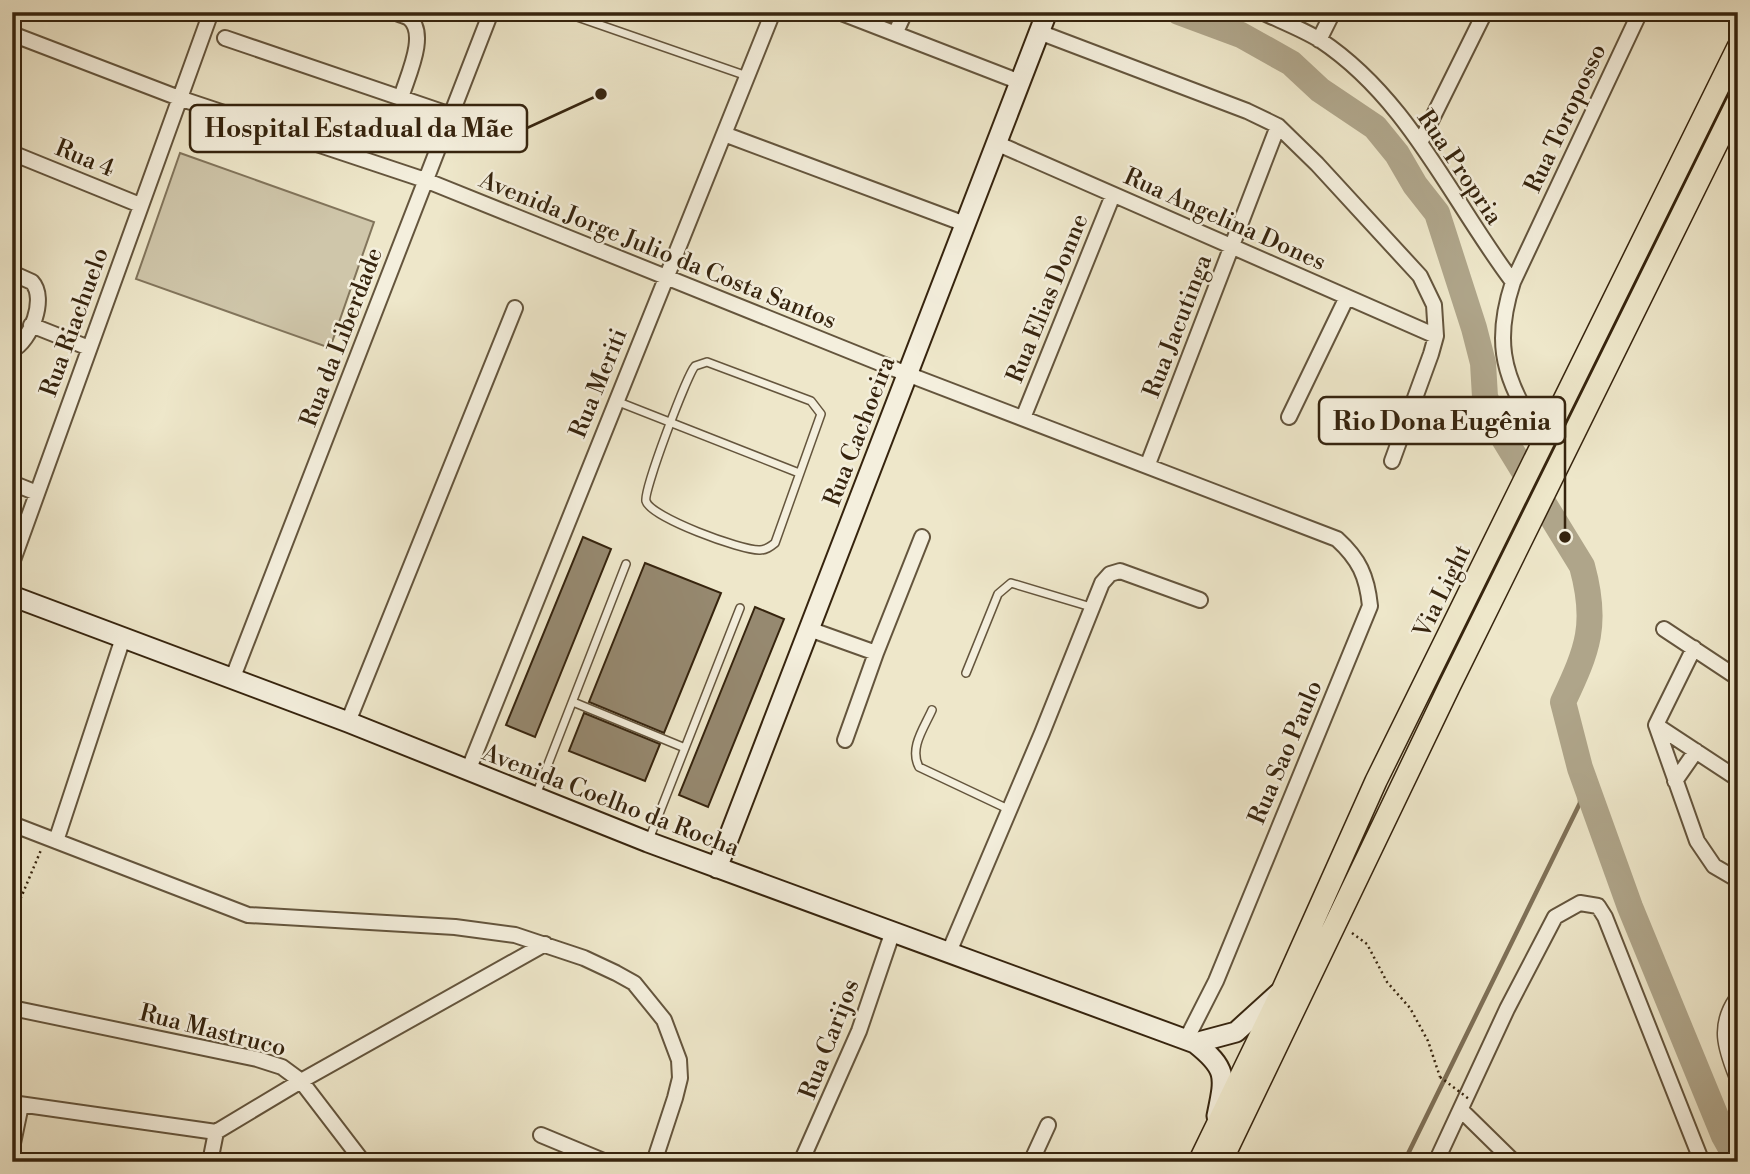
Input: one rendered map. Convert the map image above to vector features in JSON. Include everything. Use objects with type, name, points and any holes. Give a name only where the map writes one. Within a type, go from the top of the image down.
[{"type":"main road","name":"Rua Cachoeira","points":[[717,868],[1047,12]]},
{"type":"main road","name":"Via Light","points":[[1199,1162],[1282,991],[1376,781],[1738,47]]},
{"type":"main road","name":"Via Light","points":[[1221,1162],[1547,486],[1738,102]]},
{"type":"main road","name":"Avenida Coelho da Rocha","points":[[12,596],[233,677],[648,842],[1191,1041],[1214,1059],[1222,1070],[1224,1079],[1212,1135]]},
{"type":"main road","points":[[1191,1041],[1236,1032],[1282,991]]},
{"type":"street","name":"Rua Riachuelo","points":[[12,563],[211,12]]},
{"type":"street","points":[[394,12],[409,18],[417,29],[417,43],[401,98]]},
{"type":"street","name":"Rua da Liberdade","points":[[233,677],[491,12]]},
{"type":"street","name":"Rua Meriti","points":[[468,771],[664,277],[773,12]]},
{"type":"street","points":[[839,12],[1020,82]]},
{"type":"street","points":[[896,32],[905,12]]},
{"type":"street","name":"Rua Propria","points":[[1262,12],[1319,40],[1365,76],[1421,141],[1486,246],[1513,282]]},
{"type":"street","points":[[1319,40],[1332,12]]},
{"type":"street","points":[[1421,141],[1485,12]]},
{"type":"street","name":"Rua Toroposso","points":[[1532,422],[1508,376],[1501,343],[1504,311],[1513,282],[1640,12]]},
{"type":"street","points":[[1039,32],[1247,111],[1278,126],[1352,200],[1420,276],[1434,305],[1436,336],[1392,461]]},
{"type":"street","name":"Avenida Jorge Julio da Costa Santos","points":[[12,34],[179,98],[425,180],[907,374],[1284,517]]},
{"type":"street","points":[[225,38],[451,115]]},
{"type":"street","name":"Rua Jacutinga","points":[[1148,464],[1278,126]]},
{"type":"street","points":[[724,134],[965,225]]},
{"type":"street","name":"Rua Angelina Dones","points":[[996,144],[1436,336]]},
{"type":"street","name":"Rua 4","points":[[12,153],[141,205]]},
{"type":"street","name":"Rua Elias Donne","points":[[1023,418],[1113,195]]},
{"type":"street","points":[[12,273],[36,286],[39,301],[31,325],[20,345],[12,350]]},
{"type":"street","points":[[1289,417],[1347,297]]},
{"type":"street","points":[[348,722],[515,308]]},
{"type":"street","points":[[31,325],[89,348]]},
{"type":"street","points":[[12,483],[37,493]]},
{"type":"street","name":"Rua Sao Paulo","points":[[1191,1041],[1370,606],[1368,583],[1356,556],[1337,539],[1284,517]]},
{"type":"street","points":[[845,740],[922,537]]},
{"type":"street","points":[[949,952],[1102,583],[1110,574],[1120,571],[1200,600]]},
{"type":"street","points":[[809,629],[876,653]]},
{"type":"street","points":[[1664,629],[1738,678]]},
{"type":"street","points":[[51,839],[123,638]]},
{"type":"street","points":[[1694,648],[1656,724],[1704,854],[1714,866],[1738,880]]},
{"type":"street","points":[[1656,724],[1738,779]]},
{"type":"street","points":[[1675,781],[1696,751]]},
{"type":"street","points":[[12,824],[248,915],[455,928],[515,935],[584,958],[634,983],[664,1020],[679,1060],[680,1078],[654,1162]]},
{"type":"street","points":[[1436,1162],[1465,1105],[1507,1009],[1555,917],[1580,903],[1598,906],[1605,916],[1702,1162]]},
{"type":"street","name":"Rua Carijos","points":[[801,1162],[859,1031],[893,931]]},
{"type":"street","points":[[12,1149],[17,1104],[216,1132],[302,1080],[545,944]]},
{"type":"street","points":[[1734,1005],[1726,1038],[1738,1075]]},
{"type":"street","name":"Rua Mastruco","points":[[12,1008],[257,1059],[282,1068],[302,1080],[363,1162]]},
{"type":"street","points":[[1465,1105],[1514,1162]]},
{"type":"street","points":[[1031,1162],[1048,1125]]},
{"type":"street","points":[[210,1162],[216,1132]]},
{"type":"street","points":[[541,1135],[606,1162]]},
{"type":"lane","points":[[563,12],[748,76]]},
{"type":"lane","points":[[707,362],[811,401],[821,414],[799,473],[775,543],[767,549],[745,548],[661,517],[651,511],[645,494],[691,371],[700,363],[707,362]]},
{"type":"lane","points":[[616,401],[799,473]]},
{"type":"lane","points":[[535,798],[626,564]]},
{"type":"lane","points":[[966,673],[999,593],[1011,583],[1091,607]]},
{"type":"lane","points":[[648,842],[740,608]]},
{"type":"lane","points":[[573,702],[685,748]]},
{"type":"lane","points":[[932,710],[915,749],[914,758],[919,767],[1008,809]]},
{"type":"path","points":[[12,919],[51,839]]},
{"type":"path","points":[[1335,924],[1367,944],[1387,982],[1421,1027],[1440,1077],[1465,1105]]},
{"type":"shaded area","points":[[180,153],[374,222],[330,348],[136,279]]},
{"type":"building","points":[[583,537],[611,549],[535,737],[506,725]]},
{"type":"building","points":[[645,563],[721,593],[664,733],[589,702]]},
{"type":"building","points":[[755,607],[784,619],[708,807],[679,795]]},
{"type":"building","points":[[584,713],[660,744],[645,781],[569,751]]},
{"type":"waterway","points":[[1179,12],[1241,35],[1291,63],[1320,90],[1375,127],[1437,213],[1474,328],[1483,363],[1485,397],[1498,429],[1582,566],[1589,604],[1588,636],[1579,667],[1563,702],[1580,768],[1630,907],[1724,1136],[1738,1161]]},
{"type":"waterway","points":[[1404,1162],[1580,803],[1580,768]]},
{"type":"place","name":"Hospital Estadual da Mãe","points":[[601,94]]},
{"type":"place","name":"Rio Dona Eugênia","points":[[1565,537]]}]
